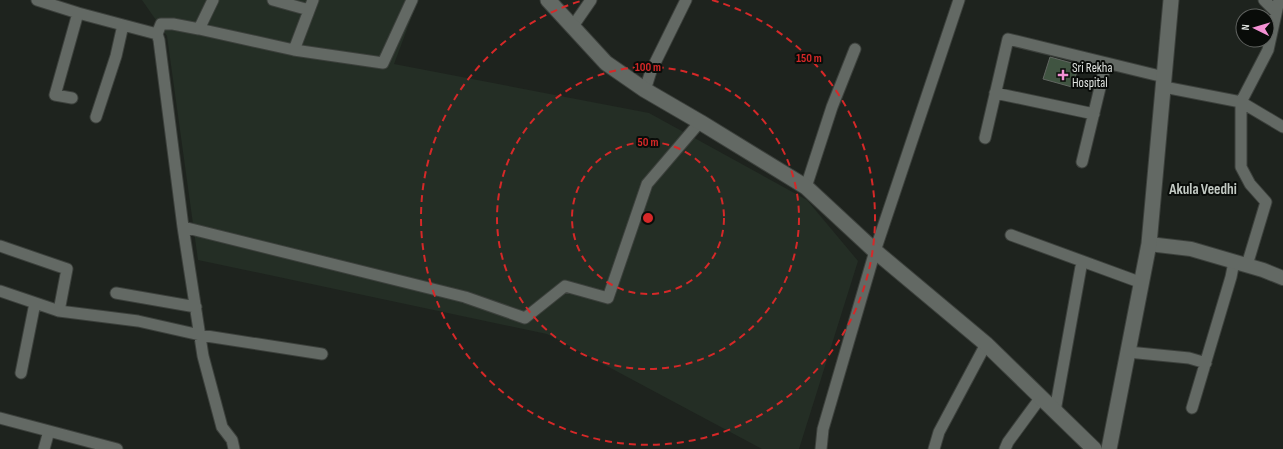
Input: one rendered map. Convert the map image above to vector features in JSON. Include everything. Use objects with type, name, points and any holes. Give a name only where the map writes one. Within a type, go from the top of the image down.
[{"type":"main road","points":[[548,0],[606,63],[645,90],[806,187],[875,251],[986,344],[1094,449]]},
{"type":"main road","points":[[1109,449],[1149,244],[1171,0]]},
{"type":"street","points":[[37,0],[78,13],[157,34]]},
{"type":"street","points":[[199,29],[213,0]]},
{"type":"street","points":[[273,0],[311,5],[294,50]]},
{"type":"street","points":[[234,449],[232,440],[222,427],[203,356],[183,227],[157,34],[162,24],[172,24],[294,50],[383,63],[412,0]]},
{"type":"street","points":[[573,26],[591,0]]},
{"type":"street","points":[[645,90],[650,72],[686,0]]},
{"type":"street","points":[[821,449],[823,429],[875,251],[958,0]]},
{"type":"street","points":[[1264,0],[1276,12]]},
{"type":"street","points":[[1192,408],[1231,277],[1241,264],[1266,202],[1250,184],[1241,168],[1241,102],[1268,50],[1279,0]]},
{"type":"street","points":[[72,98],[55,95],[78,13]]},
{"type":"street","points":[[96,117],[116,56],[123,25]]},
{"type":"street","points":[[986,138],[1008,39],[1106,63],[1164,82],[1241,102],[1283,127]]},
{"type":"street","points":[[806,187],[832,107],[855,49]]},
{"type":"street","points":[[1082,162],[1106,63]]},
{"type":"street","points":[[995,93],[1094,114]]},
{"type":"street","points":[[183,227],[465,297],[525,318],[565,286],[608,298],[647,184],[700,122]]},
{"type":"street","points":[[1011,235],[1142,283]]},
{"type":"street","points":[[1149,244],[1191,249],[1263,270],[1283,278]]},
{"type":"street","points":[[0,246],[68,269],[59,311]]},
{"type":"street","points":[[1056,411],[1082,261]]},
{"type":"street","points":[[0,291],[59,311],[138,321],[200,335],[322,354]]},
{"type":"street","points":[[116,293],[196,307]]},
{"type":"street","points":[[21,374],[35,303]]},
{"type":"street","points":[[934,449],[939,432],[986,344]]},
{"type":"street","points":[[1128,352],[1188,358],[1206,363]]},
{"type":"street","points":[[1005,449],[1008,442],[1041,397]]},
{"type":"street","points":[[0,418],[117,449]]},
{"type":"street","points":[[44,449],[49,431]]},
{"type":"shaded area","points":[[142,0],[418,0],[394,64],[649,113],[807,200],[858,261],[799,449],[762,449],[547,334],[198,260],[167,36]]},
{"type":"building","points":[[1050,57],[1079,65],[1072,87],[1043,79]]},
{"type":"place","name":"Sri Rekha Hospital","points":[[1063,75]]},
{"type":"district","name":"Akula Veedhi","points":[[1203,189]]}]
